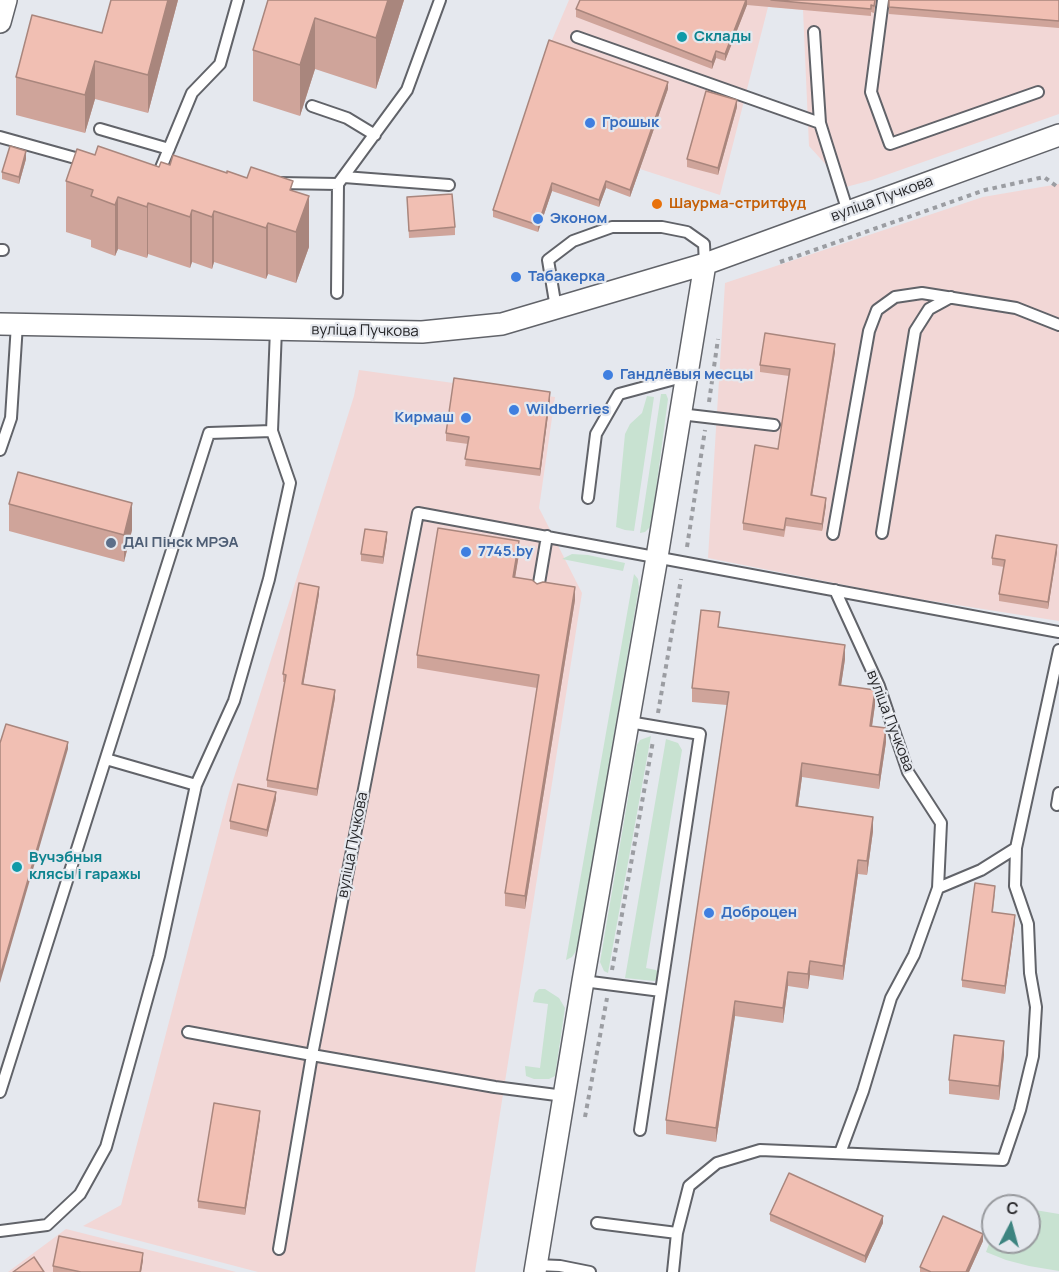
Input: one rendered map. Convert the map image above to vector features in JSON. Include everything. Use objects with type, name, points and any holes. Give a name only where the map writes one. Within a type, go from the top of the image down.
[{"type":"street","points":[[0,22],[6,0]]},
{"type":"street","name":"вуліца Пучкова","points":[[8,324],[422,332],[502,324],[705,264],[848,212],[1056,142]]},
{"type":"street","points":[[536,1269],[705,264]]},
{"type":"lane","points":[[156,180],[192,93],[220,64],[238,0]]},
{"type":"lane","points":[[338,293],[341,180],[407,90],[440,0]]},
{"type":"lane","points":[[883,0],[871,92],[890,144],[1038,92]]},
{"type":"lane","points":[[814,32],[820,123],[848,212]]},
{"type":"lane","points":[[577,37],[820,123]]},
{"type":"lane","points":[[312,106],[347,118],[375,135]]},
{"type":"lane","points":[[100,129],[169,149]]},
{"type":"lane","points":[[0,137],[100,165]]},
{"type":"lane","points":[[270,183],[341,180],[449,184]]},
{"type":"lane","points":[[556,308],[548,260],[573,241],[612,227],[662,227],[687,232],[704,244],[705,264]]},
{"type":"lane","points":[[833,534],[869,331],[877,310],[895,297],[922,293],[1016,308],[1059,326]]},
{"type":"lane","points":[[882,533],[915,331],[928,309],[952,297]]},
{"type":"lane","points":[[0,450],[11,418],[8,324]]},
{"type":"lane","points":[[0,1232],[47,1225],[80,1194],[106,1147],[159,956],[196,785],[234,702],[269,579],[288,494],[290,483],[272,431],[276,330]]},
{"type":"lane","points":[[588,498],[596,434],[619,394],[686,376]]},
{"type":"lane","points":[[680,414],[774,425]]},
{"type":"lane","points":[[0,1092],[209,433],[272,431]]},
{"type":"lane","name":"вуліца Пучкова","points":[[312,1055],[418,513],[1059,632]]},
{"type":"lane","points":[[538,589],[547,536]]},
{"type":"lane","name":"вуліца Пучкова","points":[[835,590],[879,686],[908,772],[941,823],[938,888],[914,955],[891,998],[863,1091],[840,1153]]},
{"type":"lane","points":[[673,1272],[677,1233],[689,1186],[717,1163],[759,1150],[1003,1160],[1020,1110],[1033,1056],[1036,1006],[1030,973],[1028,924],[1015,886],[1016,848],[1054,699],[1059,650]]},
{"type":"lane","points":[[629,722],[700,734],[640,1130]]},
{"type":"lane","points":[[106,759],[196,785]]},
{"type":"lane","points":[[1057,805],[1059,793]]},
{"type":"lane","points":[[938,888],[981,870],[1016,848]]},
{"type":"lane","points":[[583,981],[661,991]]},
{"type":"lane","points":[[188,1032],[495,1087],[564,1096]]},
{"type":"lane","points":[[279,1250],[312,1055]]},
{"type":"lane","points":[[597,1223],[677,1233]]},
{"type":"lane","points":[[536,1269],[560,1266],[590,1272]]},
{"type":"path","points":[[776,264],[986,190],[1044,177],[1059,188]]},
{"type":"path","points":[[583,1124],[684,562],[718,339]]},
{"type":"shaded area","points":[[569,0],[1059,0],[1059,114],[872,180],[846,187],[809,146],[803,10],[768,7],[720,195],[640,169],[668,89],[549,47]]},
{"type":"shaded area","points":[[1059,184],[1059,621],[900,596],[708,558],[725,283],[983,197]]},
{"type":"shaded area","points":[[359,370],[555,397],[539,508],[582,593],[475,1272],[258,1272],[83,1226],[121,1205],[229,793],[354,396]]},
{"type":"shaded area","points":[[66,1229],[236,1272],[8,1272]]},
{"type":"green space","points":[[661,394],[666,394],[668,399],[652,520],[650,527],[640,533]]},
{"type":"green space","points":[[647,396],[654,397],[634,531],[625,530],[616,527],[625,434],[630,424],[642,413]]},
{"type":"green space","points":[[572,554],[625,563],[623,571],[562,559]]},
{"type":"green space","points":[[634,574],[638,579],[639,587],[578,948],[572,957],[566,960]]},
{"type":"green space","points":[[651,736],[608,973],[604,971],[600,962],[637,745],[640,740]]},
{"type":"green space","points":[[666,739],[678,743],[682,750],[646,968],[656,970],[660,974],[654,981],[625,978]]},
{"type":"green space","points":[[539,989],[545,989],[559,998],[565,1008],[555,1076],[549,1079],[534,1079],[526,1076],[525,1066],[540,1068],[548,1004],[533,1002],[535,993]]},
{"type":"green space","points":[[1041,1211],[1059,1214],[1059,1271],[1006,1260],[991,1254],[1041,1254]]},
{"type":"building","points":[[111,0],[168,0],[148,75],[95,61],[85,95],[16,77],[32,15],[102,33]]},
{"type":"building","points":[[268,0],[388,0],[376,38],[315,18],[300,65],[253,50]]},
{"type":"building","name":"Склады","points":[[580,0],[746,0],[725,54],[716,51],[712,62],[576,9]]},
{"type":"building","points":[[771,0],[875,0],[871,9]]},
{"type":"building","points":[[889,0],[1059,0],[1059,21],[889,7]]},
{"type":"building","name":"Грошык","points":[[549,40],[668,82],[630,190],[606,181],[599,200],[552,183],[538,225],[493,210]]},
{"type":"building","points":[[706,91],[737,100],[718,168],[687,159]]},
{"type":"building","points":[[10,146],[26,151],[19,177],[2,172]]},
{"type":"building","points":[[98,146],[159,167],[161,162],[170,165],[173,155],[247,178],[251,167],[293,181],[290,190],[309,196],[296,232],[268,223],[266,228],[214,211],[212,217],[192,210],[190,217],[148,203],[147,207],[118,197],[115,205],[91,196],[93,190],[66,181],[77,149],[95,155]]},
{"type":"building","points":[[452,194],[455,227],[409,231],[407,197]]},
{"type":"building","points":[[765,333],[835,344],[811,495],[826,498],[822,524],[786,518],[784,530],[743,523],[755,445],[778,449],[790,369],[760,365]]},
{"type":"building","points":[[454,378],[550,392],[540,469],[465,459],[469,437],[446,433]]},
{"type":"building","points":[[18,472],[132,503],[124,535],[9,504]]},
{"type":"building","points":[[438,528],[519,541],[513,577],[532,580],[537,584],[543,582],[575,587],[525,896],[505,893],[539,675],[417,655]]},
{"type":"building","points":[[365,529],[387,532],[383,557],[361,554]]},
{"type":"building","points":[[996,535],[1057,545],[1048,602],[999,594],[1005,560],[992,558]]},
{"type":"building","points":[[299,583],[319,587],[302,684],[335,690],[317,789],[267,780],[286,675],[283,674]]},
{"type":"building","points":[[701,610],[720,612],[718,627],[845,645],[839,685],[875,690],[870,726],[886,728],[879,775],[802,763],[796,806],[873,817],[867,861],[858,860],[843,966],[810,961],[808,974],[788,972],[783,1008],[735,1001],[716,1128],[666,1120],[729,692],[692,688]]},
{"type":"building","name":"Вучэбныя клясы і гаражы","points":[[6,724],[68,742],[0,976],[0,743]]},
{"type":"building","points":[[238,784],[276,792],[267,830],[230,821]]},
{"type":"building","points":[[975,883],[995,886],[992,912],[1015,915],[1005,986],[962,980]]},
{"type":"building","points":[[954,1035],[1004,1041],[999,1086],[949,1080]]},
{"type":"building","points":[[214,1103],[260,1111],[245,1208],[198,1201]]},
{"type":"building","points":[[789,1173],[883,1216],[865,1256],[770,1214]]},
{"type":"building","points":[[943,1216],[981,1233],[981,1238],[966,1272],[931,1272],[920,1267]]},
{"type":"building","points":[[59,1236],[143,1253],[140,1272],[81,1272],[53,1266]]},
{"type":"building","points":[[34,1257],[44,1272],[13,1272]]},
{"type":"place","name":"Склады","points":[[682,37]]},
{"type":"place","name":"Грошык","points":[[590,123]]},
{"type":"place","name":"Шаурма-стритфуд","points":[[657,204]]},
{"type":"place","name":"Эконом","points":[[538,219]]},
{"type":"place","name":"Табакерка","points":[[516,277]]},
{"type":"place","name":"Гандлёвыя месцы","points":[[608,375]]},
{"type":"place","name":"Wildberries","points":[[514,410]]},
{"type":"place","name":"Кирмаш","points":[[466,418]]},
{"type":"place","name":"ДАІ Пінск МРЭА","points":[[111,543]]},
{"type":"place","name":"7745.by","points":[[466,552]]},
{"type":"place","name":"Вучэбныя клясы і гаражы","points":[[17,867]]},
{"type":"place","name":"Доброцен","points":[[709,913]]}]
